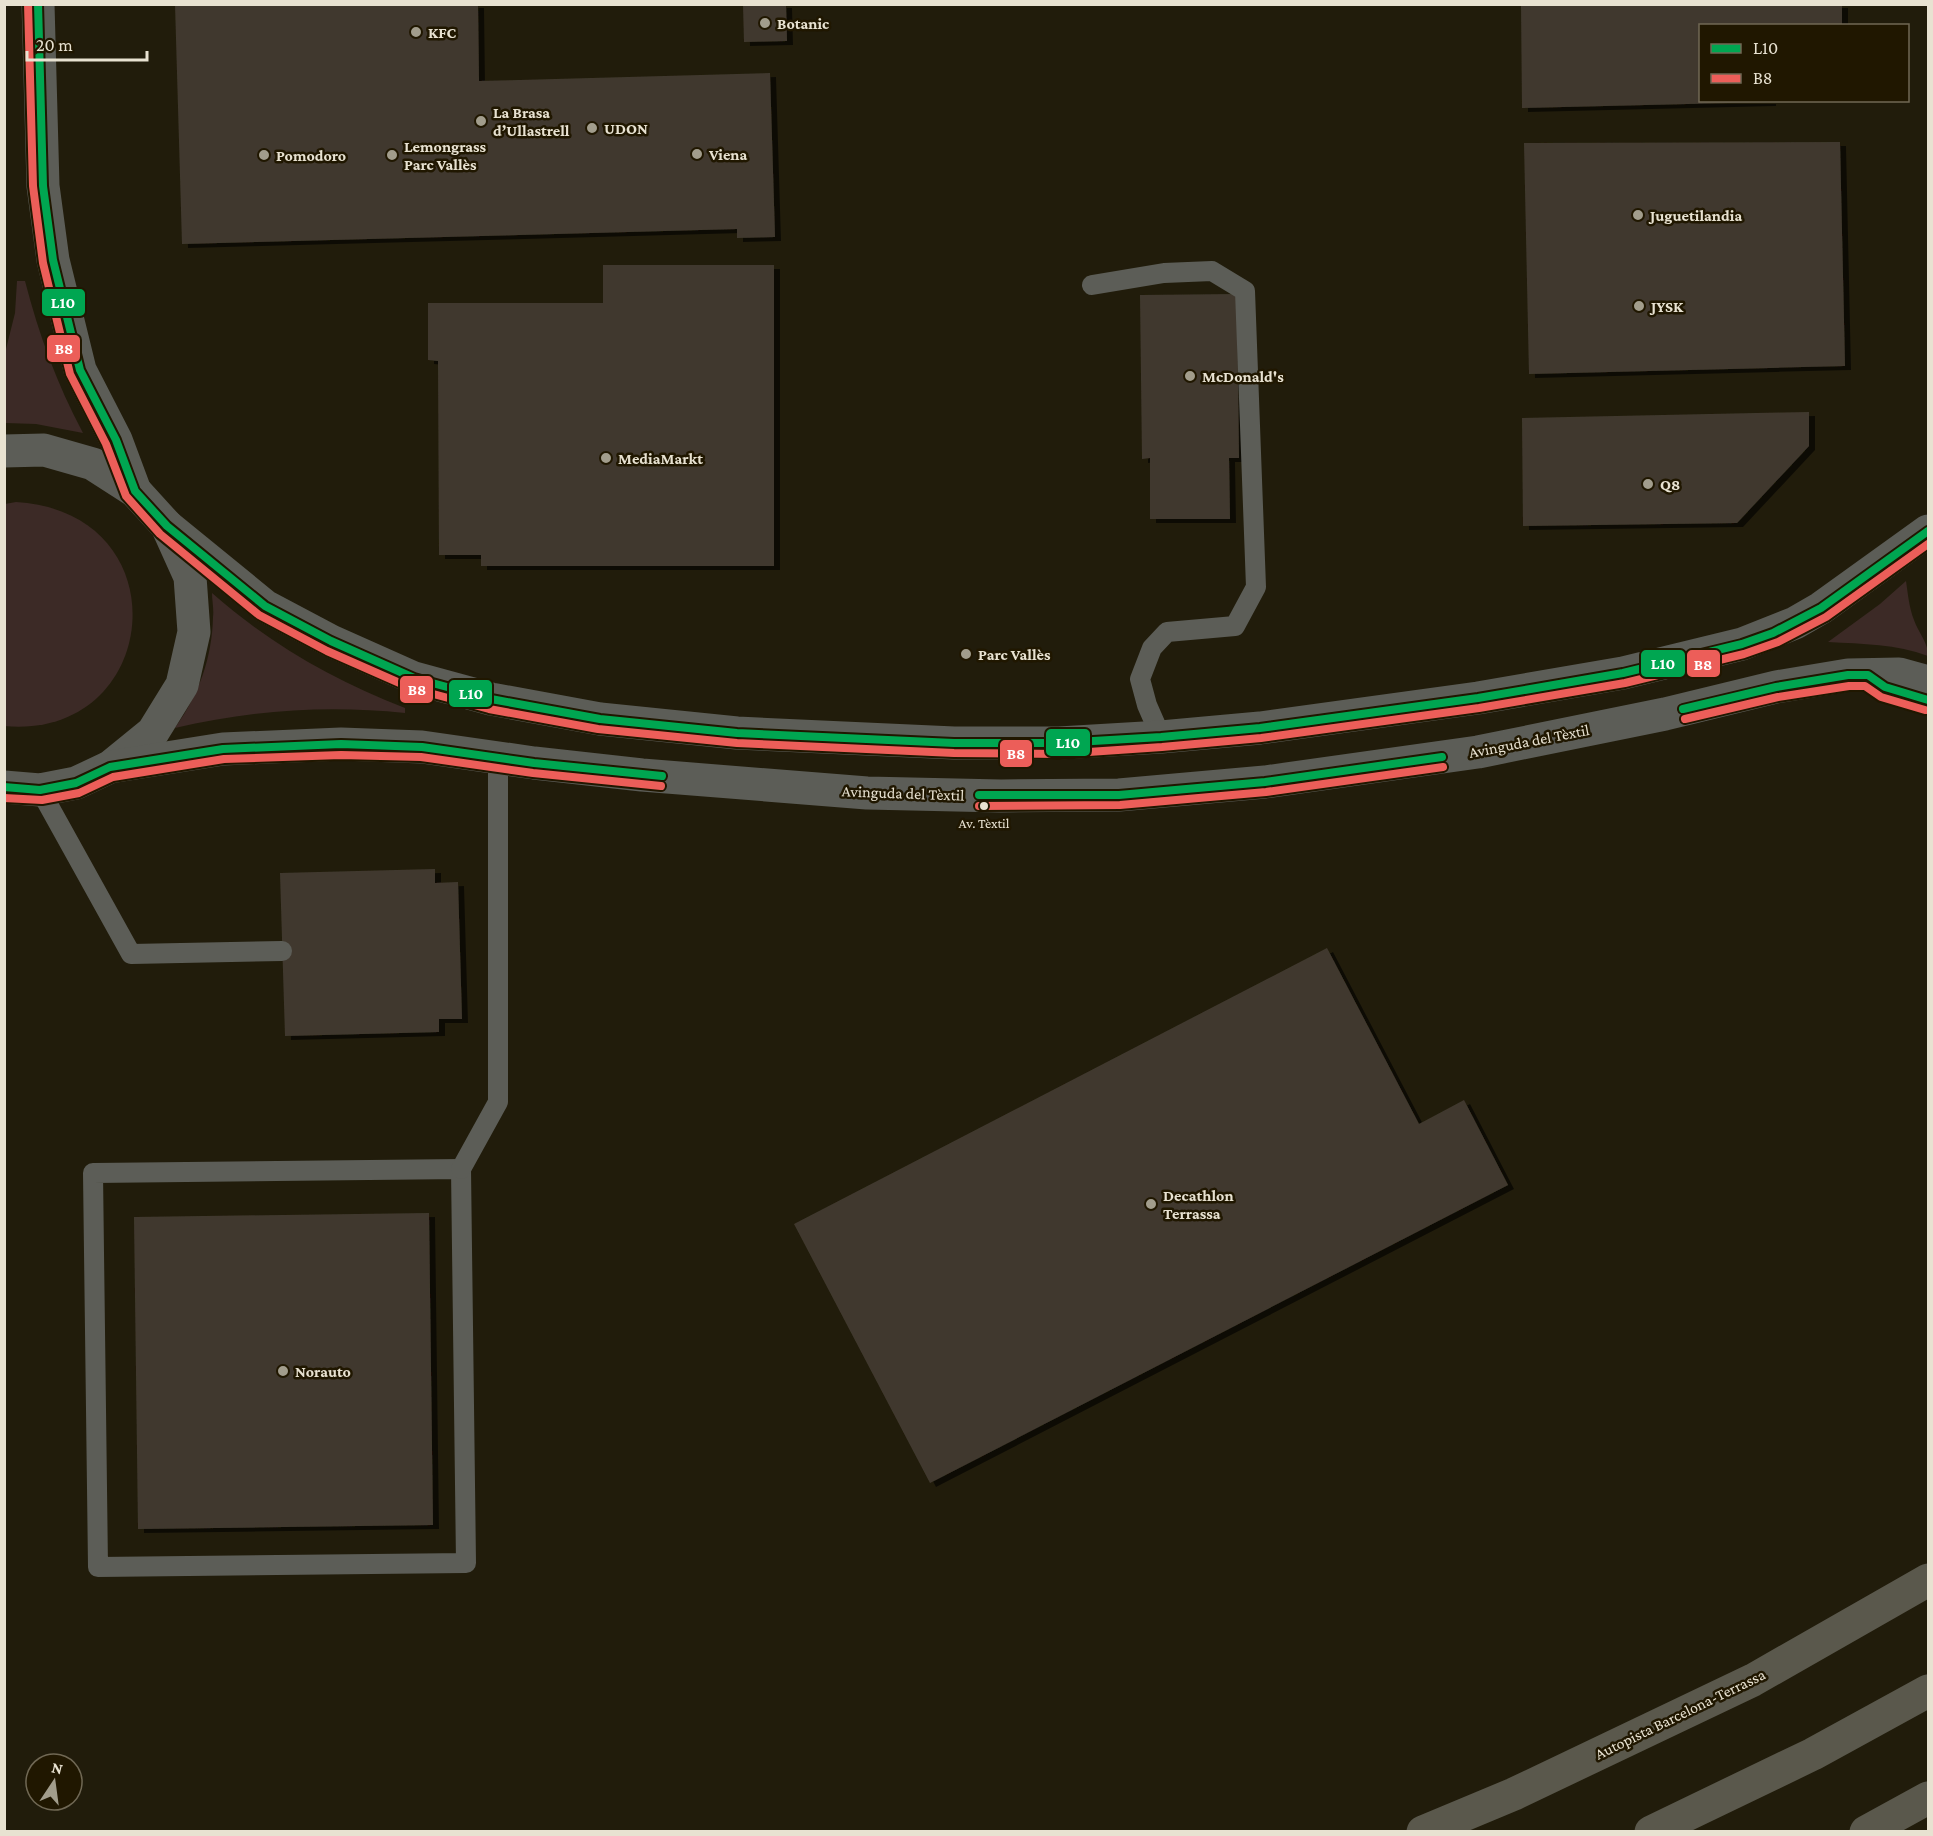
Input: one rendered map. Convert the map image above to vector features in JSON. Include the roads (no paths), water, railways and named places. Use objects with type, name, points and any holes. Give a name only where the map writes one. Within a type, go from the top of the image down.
[{"type":"highway","name":"Autopista Barcelona-Terrassa","points":[[1423,1832],[1514,1794],[1753,1680],[1929,1580]]},
{"type":"highway","points":[[1651,1832],[1813,1754],[1929,1691]]},
{"type":"highway","points":[[1866,1832],[1929,1798]]},
{"type":"street","points":[[38,4],[43,186],[53,260],[80,370],[116,440],[135,491]]},
{"type":"street","points":[[4,452],[44,450],[93,464],[135,491],[167,526],[265,606],[331,641],[414,678],[491,699],[600,719],[737,733],[954,743],[1059,743],[1260,728],[1478,698],[1623,673],[1742,644],[1795,622],[1821,608],[1929,531]]},
{"type":"street","points":[[4,787],[40,790],[76,783],[110,767],[153,732],[182,685],[194,632],[190,577],[167,526]]},
{"type":"street","name":"Avinguda del Tèxtil","points":[[110,767],[223,749],[341,744],[422,747],[642,775],[867,793],[1001,796],[1119,795],[1265,782],[1479,752],[1665,714],[1776,687],[1848,675],[1899,674],[1929,682]]},
{"type":"street","points":[[1868,675],[1885,687],[1929,700]]},
{"type":"lane","points":[[1092,285],[1164,273],[1212,272],[1245,291],[1256,587],[1235,626],[1167,632],[1152,648],[1140,679],[1147,705],[1161,737]]},
{"type":"lane","points":[[460,1169],[93,1173],[98,1567],[466,1563],[460,1169],[498,1102],[498,758]]},
{"type":"lane","points":[[40,790],[131,954],[282,951]]},
{"type":"place","name":"Botanic","points":[[765,23]]},
{"type":"place","name":"KFC","points":[[416,32]]},
{"type":"place","name":"La Brasa d’Ullastrell","points":[[481,121]]},
{"type":"place","name":"UDON","points":[[592,128]]},
{"type":"place","name":"Viena","points":[[697,154]]},
{"type":"place","name":"Pomodoro","points":[[264,155]]},
{"type":"place","name":"Lemongrass Parc Vallès","points":[[392,155]]},
{"type":"place","name":"Juguetilandia","points":[[1638,215]]},
{"type":"place","name":"JYSK","points":[[1639,306]]},
{"type":"place","name":"McDonald's","points":[[1190,376]]},
{"type":"place","name":"MediaMarkt","points":[[606,458]]},
{"type":"place","name":"Q8","points":[[1648,484]]},
{"type":"place","name":"Parc Vallès","points":[[966,654]]},
{"type":"place","name":"Av. Tèxtil","points":[[984,806]]},
{"type":"place","name":"Decathlon Terrassa","points":[[1151,1204]]},
{"type":"place","name":"Norauto","points":[[283,1371]]}]
